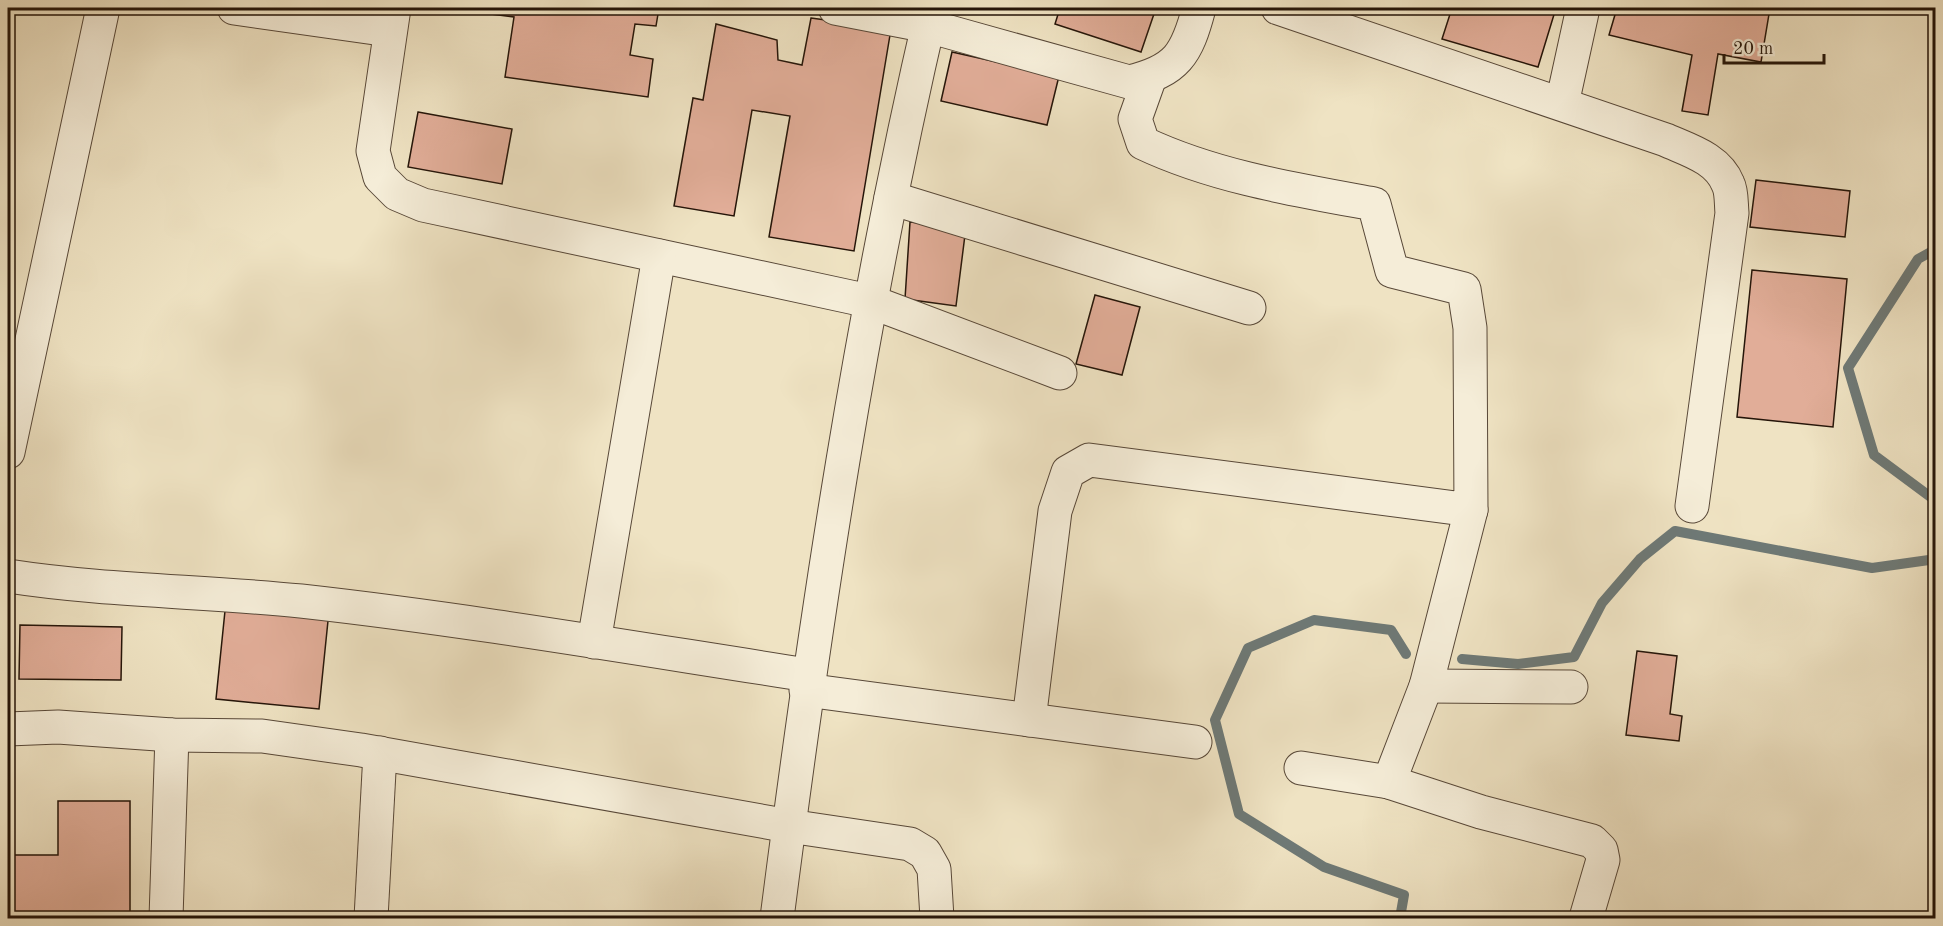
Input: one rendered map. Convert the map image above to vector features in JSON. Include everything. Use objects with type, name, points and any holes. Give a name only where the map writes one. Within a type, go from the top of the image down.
[{"type":"street","points":[[8,452],[103,8]]},
{"type":"street","points":[[234,8],[391,19],[373,151],[380,177],[397,194],[423,205],[869,301],[1060,373]]},
{"type":"street","points":[[835,8],[930,17],[1129,82],[1150,77],[1172,66],[1191,40],[1199,8]]},
{"type":"street","points":[[1278,8],[1562,104],[1697,153],[1716,166],[1729,184],[1732,213],[1692,506]]},
{"type":"street","points":[[1562,104],[1583,8]]},
{"type":"street","points":[[777,918],[807,683],[869,301],[930,17]]},
{"type":"street","points":[[1150,77],[1135,119],[1143,143],[1182,161],[1315,193],[1374,204],[1392,271],[1464,289],[1470,328],[1471,510],[1426,686],[1389,782]]},
{"type":"street","points":[[891,198],[1249,308]]},
{"type":"street","points":[[594,642],[660,256]]},
{"type":"street","points":[[1029,720],[1054,511],[1068,472],[1089,460],[1471,510]]},
{"type":"street","points":[[8,576],[114,588],[298,601],[594,642],[807,683],[1029,720],[1195,742]]},
{"type":"street","points":[[1426,686],[1570,687]]},
{"type":"street","points":[[8,729],[58,727],[172,735],[262,736],[380,753],[789,826],[910,844],[925,853],[933,869],[937,918]]},
{"type":"street","points":[[166,918],[172,735]]},
{"type":"street","points":[[371,918],[380,753]]},
{"type":"street","points":[[1300,768],[1389,782],[1480,812],[1592,841],[1601,850],[1603,860],[1586,918]]},
{"type":"building","points":[[444,8],[659,8],[656,26],[635,24],[630,55],[653,59],[648,97],[505,77],[514,17]]},
{"type":"building","points":[[1060,8],[1156,8],[1141,52],[1055,24]]},
{"type":"building","points":[[1452,8],[1556,8],[1538,67],[1442,39]]},
{"type":"building","points":[[1617,8],[1770,8],[1761,62],[1718,54],[1708,115],[1682,111],[1692,55],[1609,35]]},
{"type":"building","points":[[811,18],[891,29],[854,251],[769,237],[790,116],[752,110],[734,216],[674,206],[693,98],[703,100],[716,24],[777,40],[778,60],[802,65]]},
{"type":"building","points":[[952,52],[1059,76],[1047,125],[941,101]]},
{"type":"building","points":[[418,112],[512,129],[502,184],[408,167]]},
{"type":"building","points":[[1756,180],[1850,191],[1845,237],[1750,227]]},
{"type":"building","points":[[910,222],[966,227],[956,306],[905,299]]},
{"type":"building","points":[[1752,270],[1847,279],[1833,427],[1737,417]]},
{"type":"building","points":[[1095,295],[1140,307],[1122,375],[1076,364]]},
{"type":"building","points":[[226,601],[329,611],[319,709],[216,699]]},
{"type":"building","points":[[20,625],[122,627],[121,680],[19,679]]},
{"type":"building","points":[[1637,651],[1677,656],[1670,714],[1682,716],[1679,741],[1626,735]]},
{"type":"building","points":[[58,801],[130,801],[130,918],[8,918],[8,855],[58,855]]},
{"type":"waterway","points":[[1936,249],[1918,259],[1848,368],[1874,455],[1936,501]]},
{"type":"waterway","points":[[1462,659],[1518,664],[1574,657],[1602,603],[1640,559],[1675,531],[1872,568],[1936,559]]},
{"type":"waterway","points":[[1400,918],[1404,895],[1324,867],[1239,814],[1215,720],[1248,648],[1314,620],[1391,630],[1406,654]]}]
